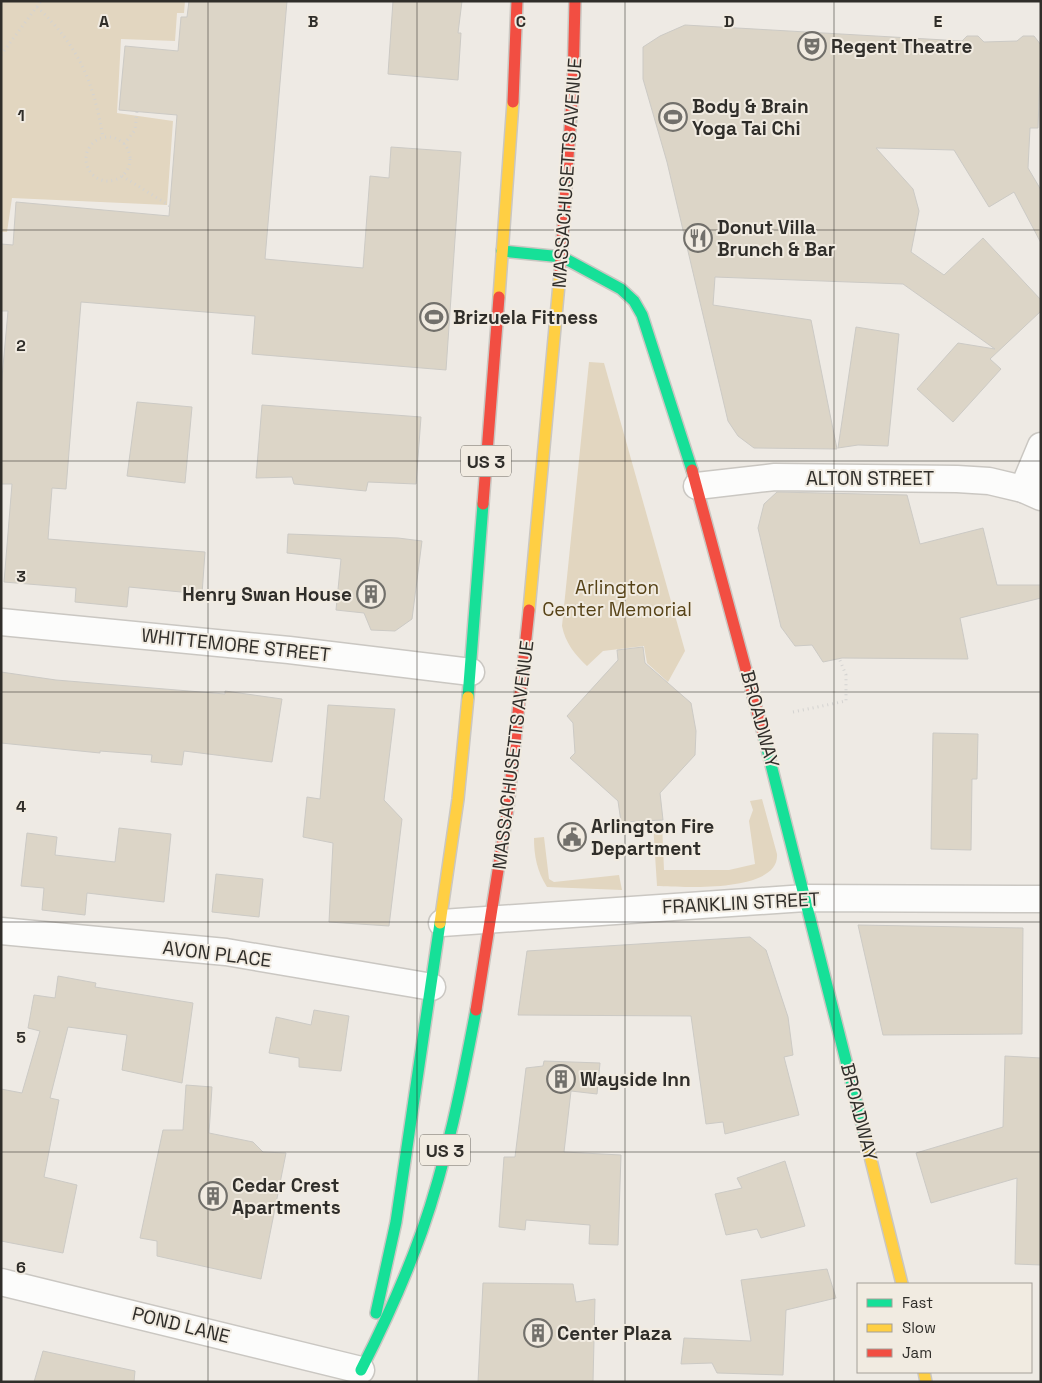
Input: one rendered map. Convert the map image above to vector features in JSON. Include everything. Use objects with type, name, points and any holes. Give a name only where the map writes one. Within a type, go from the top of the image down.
[{"type":"main road","name":"US 3","points":[[359,1376],[396,1222],[442,923],[458,799],[470,672],[502,251],[516,63],[518,1]]},
{"type":"main road","name":"MASSACHUSETTS AVENUE","points":[[359,1376],[397,1298],[426,1217],[447,1146],[468,1052],[493,919],[511,789],[524,666],[562,256],[575,57],[575,1]]},
{"type":"main road","name":"BROADWAY","points":[[502,251],[562,256],[621,289],[634,301],[642,315],[697,486],[763,728],[902,1283]]},
{"type":"street","points":[[1032,493],[1041,446]]},
{"type":"street","name":"ALTON STREET","points":[[697,486],[775,477],[917,478],[989,481],[1032,493]]},
{"type":"street","name":"WHITTEMORE STREET","points":[[1,622],[289,650],[470,672]]},
{"type":"street","name":"FRANKLIN STREET","points":[[442,923],[805,898],[1041,899]]},
{"type":"street","name":"AVON PLACE","points":[[1,931],[226,952],[432,987]]},
{"type":"street","name":"POND LANE","points":[[1,1282],[359,1376]]},
{"type":"path","points":[[1,56],[41,1]]},
{"type":"path","points":[[37,7],[65,37],[82,62],[100,121],[103,138]]},
{"type":"path","points":[[124,144],[135,130],[137,111]]},
{"type":"path","points":[[116,138],[124,144],[129,153],[130,160],[122,176],[106,181],[93,174],[89,169],[87,155],[89,149],[97,140],[116,138]]},
{"type":"path","points":[[122,176],[170,206]]},
{"type":"path","points":[[793,712],[846,700],[846,675],[839,658]]},
{"type":"green space","points":[[1,1],[185,1],[184,13],[177,13],[175,41],[121,39],[117,113],[173,121],[167,205],[12,198],[7,232],[1,232]]},
{"type":"green space","name":"Arlington Center Memorial","points":[[589,362],[604,363],[685,651],[668,682],[647,663],[644,646],[603,651],[587,666],[571,648],[563,632],[562,626]]},
{"type":"green space","points":[[762,799],[777,854],[774,867],[763,876],[747,882],[707,887],[657,886],[653,823],[662,823],[664,870],[729,870],[755,864],[749,821],[753,810],[750,801]]},
{"type":"green space","points":[[544,837],[549,879],[554,882],[619,875],[622,890],[547,887],[538,869],[534,845],[534,838]]},
{"type":"building","points":[[189,1],[287,1],[265,259],[363,268],[370,176],[389,178],[391,147],[461,152],[446,370],[252,354],[255,316],[81,302],[66,489],[52,488],[48,539],[205,552],[202,594],[129,587],[127,607],[75,602],[76,588],[4,582],[12,484],[1,484],[1,389],[8,311],[1,311],[1,244],[13,245],[16,202],[169,216],[177,115],[119,110],[125,46],[178,51],[181,17],[187,17]]},
{"type":"building","points":[[393,1],[462,1],[458,33],[461,33],[458,80],[388,74]]},
{"type":"building","points":[[685,25],[962,41],[967,36],[978,36],[984,42],[1017,41],[1023,36],[1034,36],[1041,45],[1038,128],[1030,128],[1028,168],[1041,190],[1041,243],[1014,192],[989,207],[954,150],[876,148],[913,189],[919,211],[911,252],[944,275],[983,238],[1041,300],[1041,311],[990,359],[1001,369],[953,422],[917,389],[958,343],[995,349],[903,284],[715,277],[713,305],[811,320],[837,449],[754,448],[738,436],[728,421],[667,162],[643,79],[643,47],[660,36]]},
{"type":"building","points":[[856,327],[899,334],[888,446],[858,445],[838,448]]},
{"type":"building","points":[[137,402],[192,407],[185,483],[127,476]]},
{"type":"building","points":[[262,405],[421,417],[416,484],[368,482],[366,491],[294,484],[292,477],[256,478]]},
{"type":"building","points":[[777,492],[907,495],[920,544],[983,528],[997,585],[1041,585],[1041,598],[960,618],[968,659],[842,658],[823,662],[812,645],[795,646],[781,627],[758,528],[764,504]]},
{"type":"building","name":"Henry Swan House","points":[[288,534],[398,538],[422,541],[412,619],[395,631],[371,630],[364,613],[336,610],[341,559],[287,553]]},
{"type":"building","name":"Arlington Fire Department","points":[[643,647],[645,663],[691,703],[696,731],[695,755],[660,793],[663,820],[621,822],[618,801],[570,758],[575,753],[573,723],[567,716],[618,660],[617,650]]},
{"type":"building","points":[[1,672],[56,680],[225,694],[225,691],[282,699],[272,762],[184,751],[182,765],[151,762],[152,755],[100,751],[100,753],[1,743]]},
{"type":"building","points":[[328,705],[395,709],[384,800],[402,819],[389,926],[329,922],[333,843],[303,837],[307,797],[320,799]]},
{"type":"building","points":[[933,733],[978,734],[977,779],[972,779],[971,850],[931,849]]},
{"type":"building","points":[[119,828],[171,834],[164,902],[87,893],[85,915],[42,910],[44,888],[21,886],[27,833],[57,837],[55,855],[115,862]]},
{"type":"building","points":[[216,874],[263,879],[259,917],[212,912]]},
{"type":"building","points":[[858,925],[1023,928],[1022,1034],[883,1035]]},
{"type":"building","points":[[750,937],[766,950],[788,1017],[793,1055],[784,1057],[799,1115],[725,1134],[723,1122],[706,1124],[691,1016],[518,1015],[527,951]]},
{"type":"building","points":[[58,976],[96,983],[95,987],[193,1003],[182,1083],[122,1070],[127,1035],[68,1027],[50,1098],[59,1100],[44,1177],[77,1185],[63,1253],[1,1241],[1,1089],[22,1093],[40,1031],[28,1028],[34,995],[55,998]]},
{"type":"building","points":[[314,1010],[349,1016],[341,1071],[299,1067],[299,1058],[269,1053],[276,1017],[311,1025]]},
{"type":"building","points":[[1005,1056],[1041,1058],[1041,1265],[1015,1264],[1017,1178],[931,1203],[916,1153],[1003,1127]]},
{"type":"building","points":[[544,1061],[600,1063],[597,1094],[571,1091],[564,1152],[621,1155],[618,1245],[589,1244],[590,1225],[526,1220],[525,1230],[499,1227],[504,1157],[515,1157],[526,1068],[543,1066]]},
{"type":"building","name":"Cedar Crest Apartments","points":[[186,1085],[212,1087],[209,1133],[253,1142],[263,1152],[286,1153],[261,1279],[157,1256],[157,1241],[140,1238],[163,1130],[183,1130]]},
{"type":"building","points":[[785,1161],[805,1226],[761,1238],[757,1229],[726,1235],[715,1194],[742,1188],[737,1178]]},
{"type":"building","points":[[827,1269],[836,1298],[786,1310],[783,1375],[717,1373],[712,1363],[681,1364],[684,1338],[751,1341],[741,1280]]},
{"type":"building","name":"Center Plaza","points":[[483,1283],[573,1284],[576,1302],[595,1299],[593,1382],[478,1382]]},
{"type":"building","points":[[43,1351],[135,1371],[134,1382],[34,1382]]},
{"type":"traffic: fast","points":[[502,251],[562,257],[621,289],[634,301],[642,315],[692,470]]},
{"type":"traffic: fast","points":[[468,697],[483,504]]},
{"type":"traffic: fast","points":[[763,733],[865,1136]]},
{"type":"traffic: fast","points":[[376,1313],[396,1222],[440,923]]},
{"type":"traffic: fast","points":[[361,1370],[401,1284],[431,1204],[453,1122],[476,1010]]},
{"type":"traffic: slow","points":[[499,297],[513,102]]},
{"type":"traffic: slow","points":[[529,610],[560,273]]},
{"type":"traffic: slow","points":[[440,923],[458,799],[468,697]]},
{"type":"traffic: slow","points":[[865,1136],[902,1283]]},
{"type":"traffic: slow","points":[[924,1373],[926,1382]]},
{"type":"traffic: jam","points":[[513,102],[517,1]]},
{"type":"traffic: jam","points":[[560,273],[573,85],[575,1]]},
{"type":"traffic: jam","points":[[483,504],[499,297]]},
{"type":"traffic: jam","points":[[692,470],[763,733]]},
{"type":"traffic: jam","points":[[476,1010],[508,807],[529,610]]},
{"type":"place","name":"Regent Theatre","points":[[812,46]]},
{"type":"place","name":"Body & Brain Yoga Tai Chi","points":[[673,117]]},
{"type":"place","name":"Donut Villa Brunch & Bar","points":[[698,238]]},
{"type":"place","name":"Brizuela Fitness","points":[[434,317]]},
{"type":"place","name":"Henry Swan House","points":[[371,594]]},
{"type":"place","name":"Arlington Fire Department","points":[[572,837]]},
{"type":"place","name":"Wayside Inn","points":[[561,1079]]},
{"type":"place","name":"Cedar Crest Apartments","points":[[213,1196]]},
{"type":"place","name":"Center Plaza","points":[[538,1333]]}]
